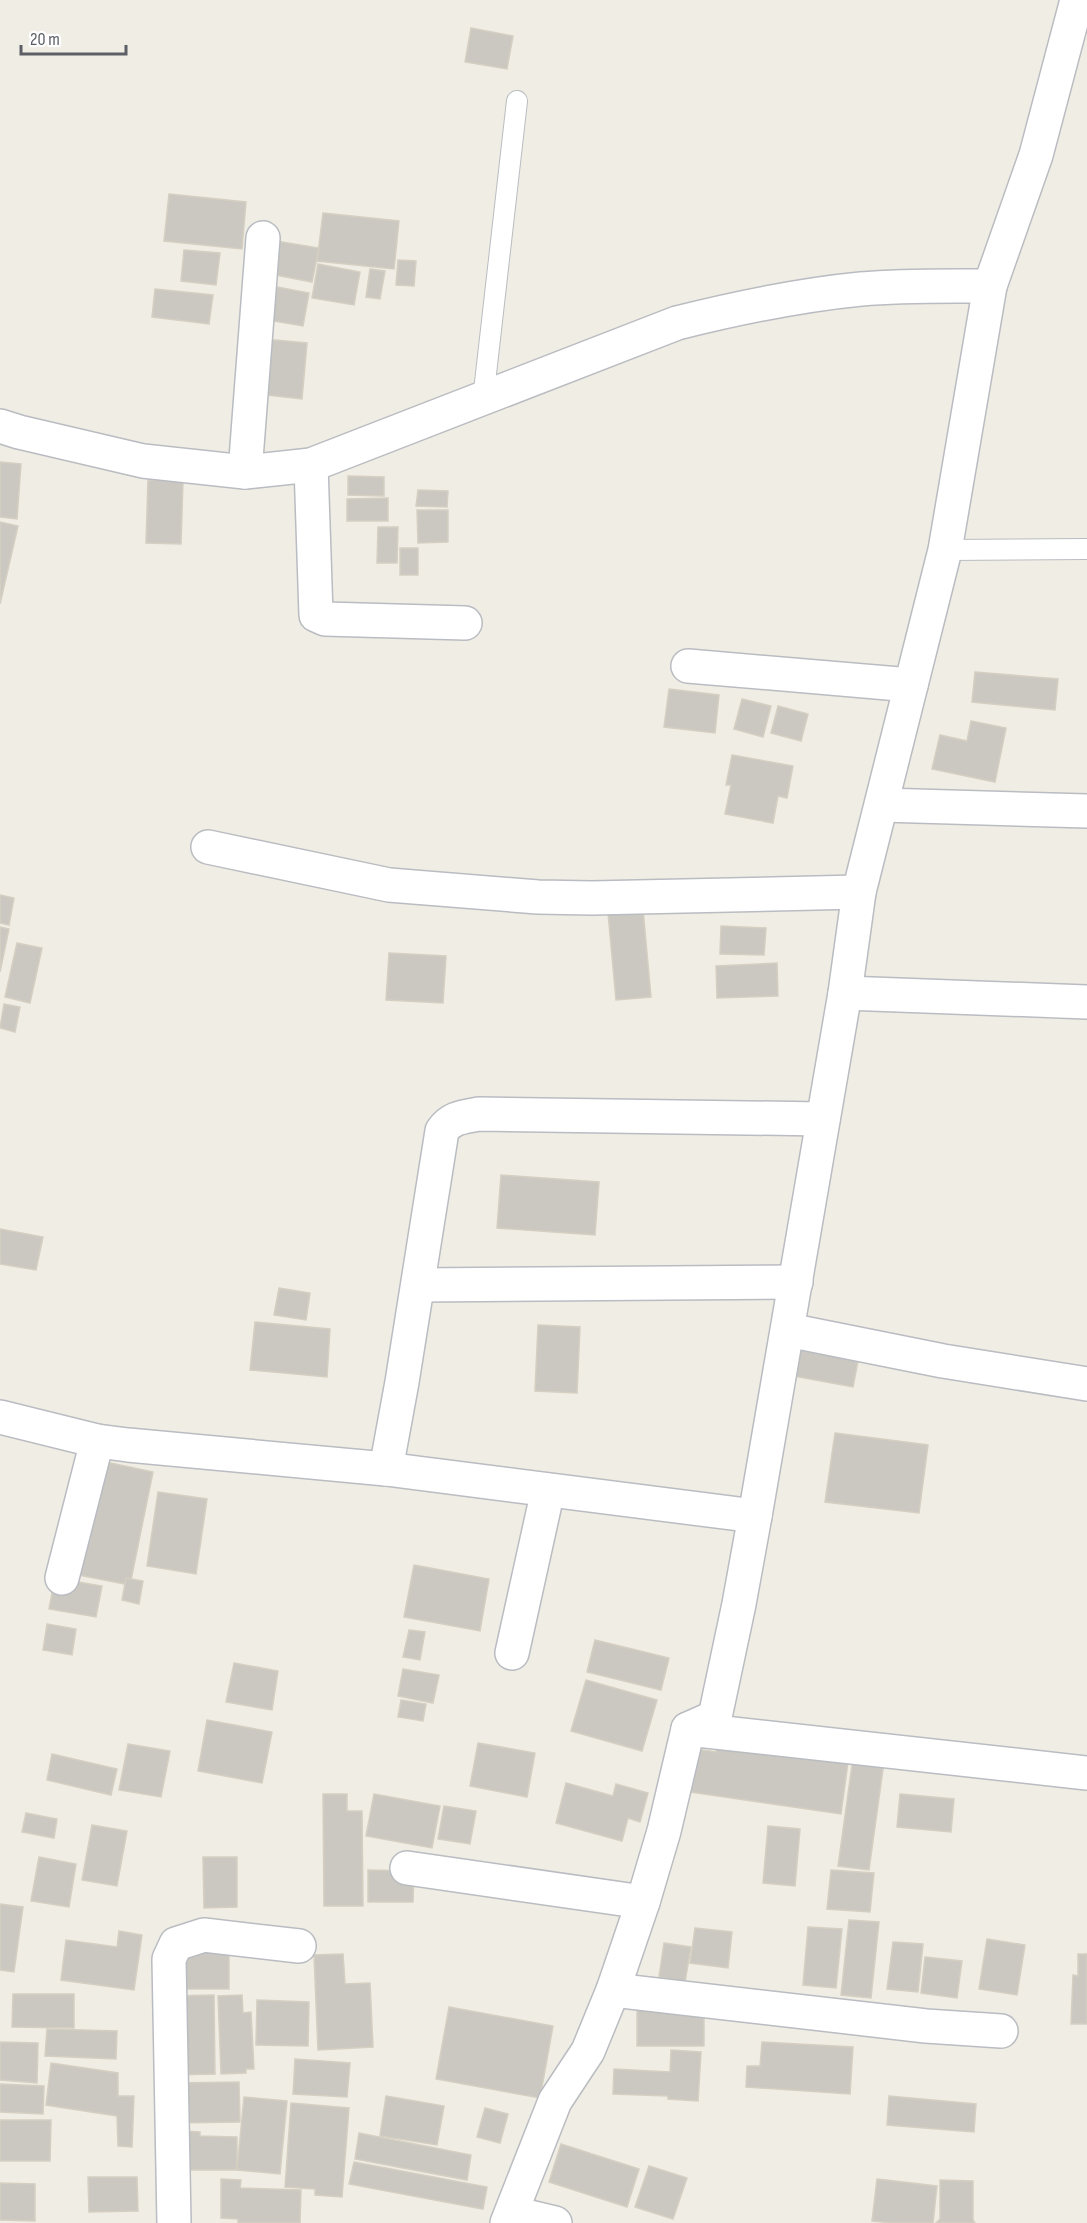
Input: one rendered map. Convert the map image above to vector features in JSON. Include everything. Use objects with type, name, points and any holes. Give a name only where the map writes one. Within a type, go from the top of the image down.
[{"type":"street","points":[[688,1729],[715,1717],[740,1604],[788,1330],[845,993],[859,892],[945,550],[990,286],[1036,155],[1077,0]]},
{"type":"street","points":[[245,472],[263,238]]},
{"type":"street","points":[[0,426],[143,461],[245,472],[311,465],[677,323],[733,309],[861,289],[990,286]]},
{"type":"street","points":[[311,465],[316,615],[325,619],[465,623]]},
{"type":"street","points":[[688,666],[911,685]]},
{"type":"street","points":[[882,805],[1087,811]]},
{"type":"street","points":[[208,847],[389,885],[538,897],[604,898],[859,892]]},
{"type":"street","points":[[845,993],[1087,1002]]},
{"type":"street","points":[[386,1469],[442,1131],[448,1123],[456,1118],[479,1114],[823,1119]]},
{"type":"street","points":[[418,1285],[796,1282]]},
{"type":"street","points":[[788,1330],[943,1361],[1087,1384]]},
{"type":"street","points":[[0,1417],[97,1441],[386,1469],[755,1516]]},
{"type":"street","points":[[62,1578],[97,1441]]},
{"type":"street","points":[[512,1653],[548,1490]]},
{"type":"street","points":[[688,1729],[1087,1773]]},
{"type":"street","points":[[555,2223],[510,2218],[555,2101],[588,2051],[613,1989],[643,1902],[664,1831],[688,1729]]},
{"type":"street","points":[[407,1868],[643,1902]]},
{"type":"street","points":[[174,2223],[169,1959],[176,1944],[204,1935],[299,1946]]},
{"type":"street","points":[[613,1989],[926,2026],[1001,2031]]},
{"type":"lane","points":[[483,399],[517,101]]},
{"type":"lane","points":[[945,550],[1087,549]]},
{"type":"building","points":[[471,28],[513,36],[507,69],[465,62]]},
{"type":"building","points":[[169,194],[246,202],[242,249],[164,241]]},
{"type":"building","points":[[323,213],[399,221],[394,269],[317,261]]},
{"type":"building","points":[[276,241],[319,248],[312,282],[270,274]]},
{"type":"building","points":[[184,250],[220,253],[216,285],[181,281]]},
{"type":"building","points":[[398,260],[416,261],[414,286],[396,285]]},
{"type":"building","points":[[318,264],[360,272],[354,305],[312,298]]},
{"type":"building","points":[[370,269],[385,271],[380,299],[366,297]]},
{"type":"building","points":[[267,285],[309,293],[303,326],[261,319]]},
{"type":"building","points":[[155,289],[213,295],[209,324],[152,317]]},
{"type":"building","points":[[264,339],[307,343],[302,399],[258,394]]},
{"type":"building","points":[[0,462],[21,464],[17,519],[0,517]]},
{"type":"building","points":[[348,476],[384,477],[384,496],[348,495]]},
{"type":"building","points":[[148,480],[183,481],[181,544],[146,543]]},
{"type":"building","points":[[418,490],[448,491],[447,507],[416,506]]},
{"type":"building","points":[[388,498],[388,521],[347,521],[347,499]]},
{"type":"building","points":[[417,510],[448,510],[448,542],[418,543]]},
{"type":"building","points":[[0,522],[18,526],[0,604]]},
{"type":"building","points":[[378,527],[398,527],[397,563],[377,563]]},
{"type":"building","points":[[400,548],[418,548],[418,575],[400,575]]},
{"type":"building","points":[[975,672],[1058,679],[1055,710],[972,702]]},
{"type":"building","points":[[669,689],[719,695],[715,733],[664,727]]},
{"type":"building","points":[[742,699],[771,706],[763,737],[734,729]]},
{"type":"building","points":[[778,706],[808,714],[801,741],[771,733]]},
{"type":"building","points":[[971,721],[1006,728],[995,782],[932,769],[940,735],[967,741]]},
{"type":"building","points":[[732,755],[793,766],[787,798],[778,796],[773,823],[725,814],[731,785],[726,785]]},
{"type":"building","points":[[0,895],[14,898],[9,925],[0,923]]},
{"type":"building","points":[[643,909],[651,997],[616,1000],[608,913]]},
{"type":"building","points":[[721,926],[766,928],[764,955],[720,954]]},
{"type":"building","points":[[0,927],[9,929],[0,972]]},
{"type":"building","points":[[17,943],[42,948],[30,1003],[5,997]]},
{"type":"building","points":[[389,953],[446,956],[443,1003],[386,1000]]},
{"type":"building","points":[[777,963],[778,996],[717,998],[716,966]]},
{"type":"building","points":[[4,1004],[20,1007],[15,1032],[0,1028]]},
{"type":"building","points":[[501,1175],[599,1182],[595,1235],[497,1228]]},
{"type":"building","points":[[0,1229],[43,1237],[36,1270],[0,1264]]},
{"type":"building","points":[[279,1288],[310,1293],[306,1320],[274,1315]]},
{"type":"building","points":[[255,1322],[330,1329],[327,1377],[250,1370]]},
{"type":"building","points":[[538,1325],[580,1327],[577,1393],[535,1391]]},
{"type":"building","points":[[799,1340],[860,1351],[853,1387],[793,1376]]},
{"type":"building","points":[[835,1433],[928,1445],[919,1513],[825,1502]]},
{"type":"building","points":[[97,1460],[153,1472],[130,1585],[73,1574]]},
{"type":"building","points":[[158,1492],[207,1499],[196,1574],[147,1566]]},
{"type":"building","points":[[414,1565],[489,1579],[480,1631],[404,1617]]},
{"type":"building","points":[[55,1578],[102,1586],[96,1617],[49,1609]]},
{"type":"building","points":[[126,1578],[143,1581],[139,1604],[122,1600]]},
{"type":"building","points":[[47,1624],[76,1629],[72,1655],[43,1650]]},
{"type":"building","points":[[409,1630],[425,1632],[420,1660],[403,1657]]},
{"type":"building","points":[[595,1640],[669,1658],[661,1690],[587,1672]]},
{"type":"building","points":[[234,1663],[278,1671],[272,1710],[226,1702]]},
{"type":"building","points":[[403,1669],[439,1675],[433,1703],[398,1696]]},
{"type":"building","points":[[586,1680],[657,1700],[642,1751],[571,1731]]},
{"type":"building","points":[[401,1700],[426,1704],[423,1721],[398,1717]]},
{"type":"building","points":[[207,1720],[272,1732],[262,1783],[198,1771]]},
{"type":"building","points":[[718,1736],[849,1755],[841,1814],[691,1792],[697,1749],[716,1752]]},
{"type":"building","points":[[478,1743],[535,1753],[527,1797],[470,1786]]},
{"type":"building","points":[[128,1744],[170,1751],[161,1797],[119,1790]]},
{"type":"building","points":[[52,1754],[117,1769],[111,1795],[47,1780]]},
{"type":"building","points":[[853,1758],[884,1762],[869,1870],[838,1866]]},
{"type":"building","points":[[566,1783],[613,1796],[616,1784],[648,1793],[640,1822],[628,1818],[622,1841],[556,1823]]},
{"type":"building","points":[[323,1794],[347,1794],[347,1811],[362,1811],[363,1906],[324,1906]]},
{"type":"building","points":[[374,1794],[440,1806],[432,1848],[366,1836]]},
{"type":"building","points":[[900,1794],[954,1799],[951,1832],[897,1827]]},
{"type":"building","points":[[444,1806],[476,1811],[470,1844],[438,1839]]},
{"type":"building","points":[[26,1813],[57,1819],[54,1838],[22,1832]]},
{"type":"building","points":[[92,1825],[127,1831],[117,1886],[82,1880]]},
{"type":"building","points":[[768,1826],[800,1829],[795,1886],[763,1883]]},
{"type":"building","points":[[39,1857],[76,1864],[69,1907],[31,1901]]},
{"type":"building","points":[[203,1857],[237,1857],[237,1907],[204,1908]]},
{"type":"building","points":[[368,1870],[414,1871],[413,1902],[368,1902]]},
{"type":"building","points":[[831,1870],[874,1873],[870,1912],[827,1909]]},
{"type":"building","points":[[0,1904],[23,1907],[14,1972],[0,1970]]},
{"type":"building","points":[[849,1920],[879,1922],[871,1998],[841,1995]]},
{"type":"building","points":[[808,1927],[842,1929],[836,1988],[803,1985]]},
{"type":"building","points":[[695,1928],[732,1932],[728,1968],[690,1963]]},
{"type":"building","points":[[119,1931],[142,1935],[134,1990],[61,1980],[66,1940],[117,1947]]},
{"type":"building","points":[[987,1939],[1025,1945],[1017,1995],[979,1989]]},
{"type":"building","points":[[893,1942],[923,1944],[918,1992],[887,1989]]},
{"type":"building","points":[[664,1943],[691,1947],[685,1982],[659,1977]]},
{"type":"building","points":[[183,1947],[229,1947],[229,1989],[183,1989]]},
{"type":"building","points":[[343,1954],[345,1984],[370,1983],[373,2047],[318,2050],[314,1955]]},
{"type":"building","points":[[1078,1954],[1087,1954],[1087,2024],[1071,2024],[1073,1975],[1078,1976]]},
{"type":"building","points":[[925,1957],[962,1961],[957,1998],[921,1993]]},
{"type":"building","points":[[13,1994],[74,1994],[74,2028],[12,2027]]},
{"type":"building","points":[[214,1995],[215,2074],[171,2075],[170,1996]]},
{"type":"building","points":[[242,1995],[243,2013],[251,2012],[254,2069],[246,2069],[246,2073],[221,2074],[218,1996]]},
{"type":"building","points":[[257,2000],[309,2002],[308,2046],[256,2045]]},
{"type":"building","points":[[637,2005],[704,2006],[704,2046],[637,2046]]},
{"type":"building","points":[[449,2007],[553,2026],[540,2098],[436,2079]]},
{"type":"building","points":[[47,2029],[117,2031],[116,2059],[45,2056]]},
{"type":"building","points":[[0,2042],[38,2043],[37,2083],[0,2080]]},
{"type":"building","points":[[762,2042],[853,2047],[850,2094],[746,2087],[747,2066],[760,2066]]},
{"type":"building","points":[[671,2050],[701,2052],[698,2101],[668,2099],[668,2096],[613,2094],[614,2069],[670,2072]]},
{"type":"building","points":[[295,2059],[350,2063],[347,2097],[293,2094]]},
{"type":"building","points":[[51,2063],[118,2073],[118,2096],[134,2096],[132,2147],[118,2146],[117,2116],[46,2105]]},
{"type":"building","points":[[239,2082],[240,2122],[175,2123],[174,2083]]},
{"type":"building","points":[[0,2084],[44,2086],[43,2114],[0,2112]]},
{"type":"building","points":[[386,2096],[444,2106],[437,2145],[380,2136]]},
{"type":"building","points":[[889,2096],[976,2104],[974,2132],[887,2125]]},
{"type":"building","points":[[244,2097],[287,2101],[280,2174],[237,2170]]},
{"type":"building","points":[[291,2103],[349,2108],[342,2197],[315,2195],[315,2189],[285,2187]]},
{"type":"building","points":[[485,2108],[508,2114],[500,2143],[477,2137]]},
{"type":"building","points":[[0,2120],[51,2120],[50,2161],[0,2161]]},
{"type":"building","points":[[182,2131],[200,2132],[200,2136],[237,2137],[237,2170],[182,2170]]},
{"type":"building","points":[[359,2133],[471,2155],[467,2180],[355,2159]]},
{"type":"building","points":[[561,2144],[639,2169],[627,2207],[549,2182]]},
{"type":"building","points":[[354,2162],[487,2187],[483,2209],[349,2184]]},
{"type":"building","points":[[649,2166],[687,2178],[673,2219],[635,2207]]},
{"type":"building","points":[[88,2177],[137,2177],[138,2211],[89,2212]]},
{"type":"building","points":[[221,2179],[241,2180],[240,2188],[301,2190],[300,2223],[238,2223],[238,2219],[221,2218]]},
{"type":"building","points":[[877,2179],[937,2186],[933,2223],[872,2221]]},
{"type":"building","points":[[940,2180],[973,2181],[973,2220],[975,2223],[936,2223],[940,2219]]},
{"type":"building","points":[[0,2183],[35,2184],[35,2221],[0,2220]]}]
